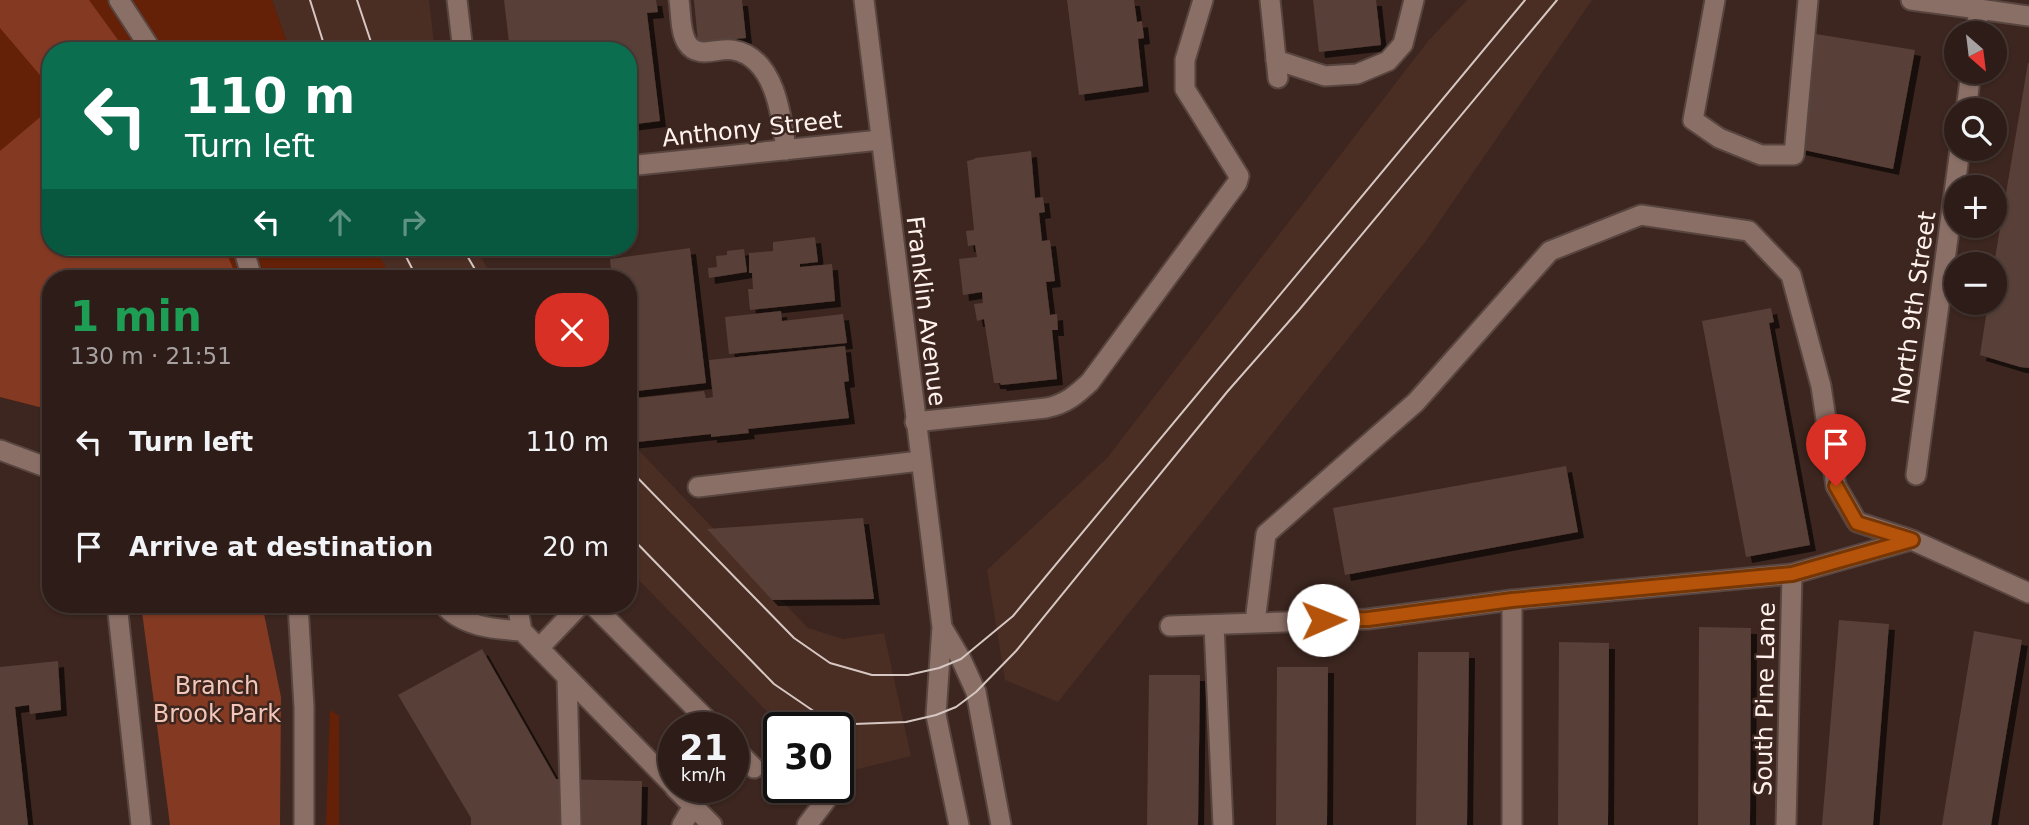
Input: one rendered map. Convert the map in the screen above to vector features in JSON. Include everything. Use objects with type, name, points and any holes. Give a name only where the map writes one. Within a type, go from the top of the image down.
[{"type":"street","points":[[119,0],[146,42]]},
{"type":"street","points":[[457,0],[462,42]]},
{"type":"street","points":[[679,0],[683,31],[687,43],[695,50],[709,53],[732,50],[744,54],[764,69],[780,107],[786,150]]},
{"type":"street","name":"Franklin Avenue","points":[[864,0],[942,627],[936,715],[960,825]]},
{"type":"street","points":[[915,422],[1046,408],[1074,398],[1090,382],[1237,183],[1239,176],[1185,89],[1185,60],[1203,0]]},
{"type":"street","points":[[1270,0],[1277,69],[1325,76],[1357,74],[1388,61],[1403,44],[1414,0]]},
{"type":"street","points":[[1714,0],[1693,120],[1719,138],[1761,156],[1794,155],[1808,0]]},
{"type":"street","points":[[1911,0],[2029,16]]},
{"type":"street","points":[[1978,21],[1979,9]]},
{"type":"street","name":"Anthony Street","points":[[637,165],[880,140]]},
{"type":"street","name":"North 9th Street","points":[[1916,475],[1958,161]]},
{"type":"street","points":[[1255,622],[1266,534],[1416,402],[1550,251],[1641,215],[1749,231],[1791,275],[1821,386],[1836,486],[1857,523],[1912,540],[2029,593]]},
{"type":"street","points":[[0,450],[42,466]]},
{"type":"street","points":[[698,487],[920,461]]},
{"type":"street","points":[[1170,626],[1368,619],[1512,600],[1792,574],[1912,540]]},
{"type":"street","name":"South Pine Lane","points":[[1786,825],[1792,574]]},
{"type":"street","points":[[1512,600],[1512,825]]},
{"type":"street","points":[[118,613],[141,825]]},
{"type":"street","points":[[299,613],[304,708],[304,825]]},
{"type":"street","points":[[450,613],[488,629],[522,631]]},
{"type":"street","points":[[519,613],[522,631],[658,771]]},
{"type":"street","points":[[539,648],[573,613]]},
{"type":"street","points":[[601,613],[699,712]]},
{"type":"street","points":[[1214,625],[1223,825]]},
{"type":"street","name":"Franklin Avenue","points":[[942,627],[976,692],[1001,825]]},
{"type":"street","points":[[567,677],[571,825]]},
{"type":"street","points":[[749,763],[754,768]]},
{"type":"street","points":[[690,803],[712,825]]},
{"type":"street","points":[[807,825],[824,803]]},
{"type":"street","points":[[682,825],[693,806]]},
{"type":"shaded area","points":[[0,0],[272,0],[287,42],[42,42],[42,256],[379,256],[387,270],[42,270],[42,408],[0,397]]},
{"type":"shaded area","points":[[272,0],[429,0],[434,42],[287,42]]},
{"type":"shaded area","points":[[1467,0],[1592,0],[1426,241],[1058,702],[1005,680],[987,570],[1107,458],[1428,41]]},
{"type":"shaded area","points":[[379,256],[481,256],[487,268],[484,270],[387,270]]},
{"type":"shaded area","points":[[637,448],[808,628],[843,639],[884,633],[911,756],[854,770],[854,712],[767,712],[637,578]]},
{"type":"shaded area","points":[[330,710],[339,716],[339,825],[326,825]]},
{"type":"green space","points":[[0,0],[89,0],[119,42],[42,42],[42,77],[0,28]]},
{"type":"green space","points":[[42,116],[42,256],[228,256],[234,270],[42,270],[42,408],[0,397],[0,151]]},
{"type":"green space","name":"Branch Brook Park","points":[[142,613],[264,613],[281,697],[280,825],[170,825]]},
{"type":"building","points":[[504,0],[656,0],[658,12],[647,13],[660,121],[637,124],[637,42],[509,42]]},
{"type":"building","points":[[694,0],[742,0],[746,38],[698,42]]},
{"type":"building","points":[[1067,0],[1134,0],[1137,22],[1142,21],[1144,38],[1138,39],[1143,86],[1079,95]]},
{"type":"building","points":[[1313,0],[1376,0],[1381,45],[1319,52]]},
{"type":"building","points":[[1816,34],[1915,50],[1893,169],[1799,149]]},
{"type":"building","points":[[2029,63],[2029,368],[1980,355],[1986,315],[2007,315],[2007,252],[1996,252],[1998,238],[2007,238],[2007,187]]},
{"type":"building","points":[[1031,151],[1035,198],[1043,197],[1045,212],[1039,213],[1042,241],[1050,240],[1055,281],[1046,282],[1050,315],[1057,314],[1058,330],[1052,330],[1057,379],[1001,385],[994,383],[984,319],[977,321],[974,304],[983,303],[982,292],[963,295],[959,259],[977,257],[975,245],[968,246],[966,231],[974,230],[967,161]]},
{"type":"building","points":[[815,237],[818,262],[800,264],[800,267],[832,264],[835,301],[750,310],[748,289],[753,289],[752,273],[749,273],[749,253],[773,251],[773,242]]},
{"type":"building","points":[[690,248],[706,383],[637,391],[637,270],[611,270],[610,259]]},
{"type":"building","points":[[744,249],[747,272],[709,278],[708,268],[717,267],[716,256],[727,255],[727,251]]},
{"type":"building","points":[[1771,308],[1774,322],[1769,323],[1810,545],[1746,557],[1702,321]]},
{"type":"building","points":[[781,311],[782,321],[843,314],[847,343],[729,354],[725,317]]},
{"type":"building","points":[[845,346],[849,381],[844,382],[849,418],[748,429],[749,433],[637,442],[637,398],[704,391],[706,398],[713,397],[709,360]]},
{"type":"building","points":[[1566,466],[1578,532],[1345,575],[1333,508]]},
{"type":"building","points":[[863,518],[874,599],[772,600],[707,529]]},
{"type":"building","points":[[1839,620],[1889,624],[1873,825],[1822,825]]},
{"type":"building","points":[[1699,627],[1751,628],[1750,825],[1698,825]]},
{"type":"building","points":[[1974,631],[2022,640],[1991,825],[1942,825]]},
{"type":"building","points":[[1559,642],[1609,643],[1608,825],[1558,825]]},
{"type":"building","points":[[482,649],[556,779],[642,781],[641,825],[471,825],[471,818],[398,695]]},
{"type":"building","points":[[1418,652],[1469,652],[1467,825],[1416,825]]},
{"type":"building","points":[[58,661],[61,710],[30,714],[29,705],[15,707],[28,825],[0,825],[0,667]]},
{"type":"building","points":[[1277,667],[1328,667],[1327,825],[1276,825]]},
{"type":"building","points":[[1149,675],[1200,675],[1198,825],[1147,825]]},
{"type":"tram line","points":[[310,0],[323,42]]},
{"type":"tram line","points":[[357,0],[371,42]]},
{"type":"tram line","points":[[637,477],[794,638],[830,663],[872,675],[908,675],[939,668],[961,659],[1013,616],[1525,0]]},
{"type":"tram line","points":[[637,543],[774,684],[815,712],[854,724],[906,722],[956,707],[976,692],[1016,651],[1227,392],[1299,310],[1557,0]]},
{"type":"tram line","points":[[406,256],[413,270]]},
{"type":"tram line","points":[[467,256],[475,270]]},
{"type":"route","points":[[1323,620],[1368,619],[1512,600],[1792,574],[1912,540],[1857,523],[1836,486]]}]
